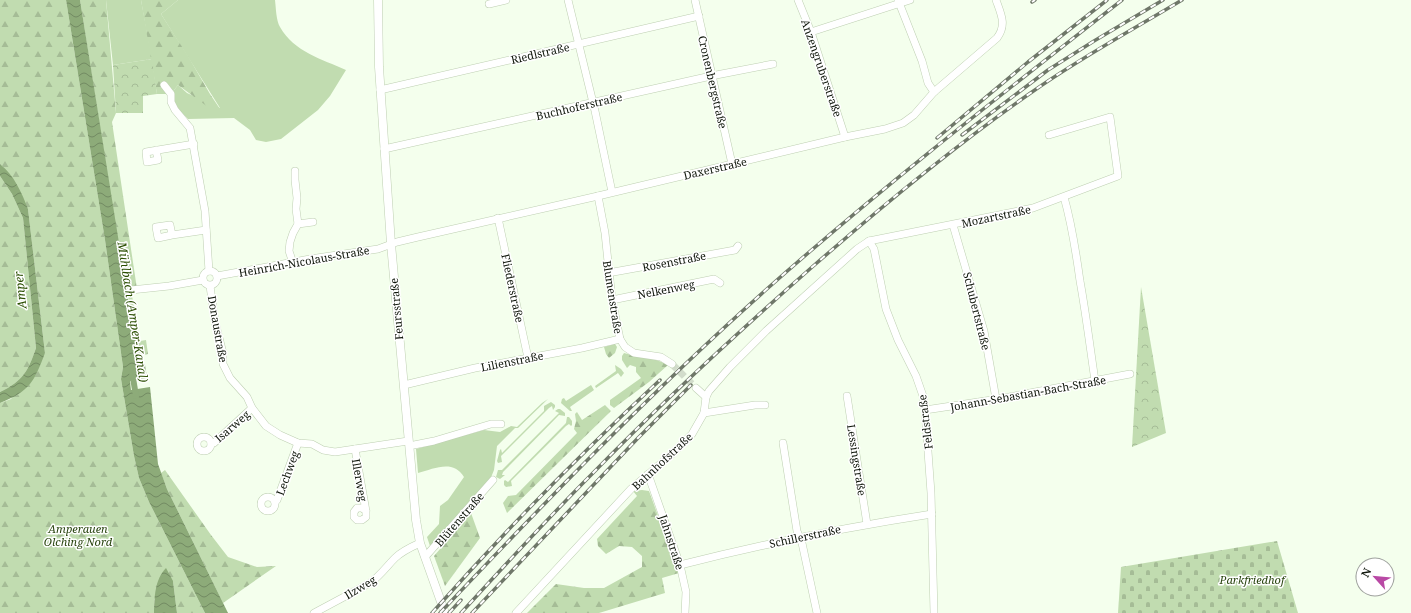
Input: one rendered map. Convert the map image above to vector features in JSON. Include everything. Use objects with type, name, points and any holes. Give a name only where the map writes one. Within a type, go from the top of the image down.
[{"type":"street","name":"Feursstraße","points":[[378,0],[380,90],[384,149],[391,244],[411,443],[416,520],[420,543],[445,613]]},
{"type":"street","points":[[489,4],[506,0]]},
{"type":"street","points":[[568,0],[580,44],[612,192]]},
{"type":"street","name":"Cronenbergstraße","points":[[695,0],[732,164]]},
{"type":"street","name":"Anzengruberstraße","points":[[800,0],[845,137]]},
{"type":"street","points":[[811,32],[899,2],[910,0]]},
{"type":"street","name":"Daxerstraße","points":[[391,244],[845,137],[885,129],[903,123],[914,115],[934,92],[1001,33],[1003,27],[1002,20],[996,0]]},
{"type":"street","points":[[899,2],[922,61],[928,83],[934,92]]},
{"type":"street","name":"Riedlstraße","points":[[380,90],[699,16]]},
{"type":"street","name":"Buchhoferstraße","points":[[384,149],[712,76],[773,64]]},
{"type":"street","points":[[164,85],[171,94],[171,102],[175,110],[190,128],[194,144],[205,211],[209,271]]},
{"type":"street","name":"Mozartstraße","points":[[869,241],[1033,208],[1118,176],[1110,117],[1049,135]]},
{"type":"street","points":[[156,150],[194,144]]},
{"type":"street","points":[[293,263],[289,251],[293,233],[298,224],[295,171]]},
{"type":"street","name":"Blumenstraße","points":[[598,196],[605,233],[612,300],[620,340],[630,351],[639,354],[661,357],[672,364]]},
{"type":"street","points":[[1064,197],[1071,219],[1087,315],[1095,381]]},
{"type":"street","name":"Fliederstraße","points":[[498,218],[528,358]]},
{"type":"street","points":[[298,224],[313,222]]},
{"type":"street","name":"Schubertstraße","points":[[953,224],[984,331],[996,399]]},
{"type":"street","points":[[172,236],[206,230]]},
{"type":"street","name":"Bahnhofstraße","points":[[516,613],[631,489],[672,454],[692,434],[704,413],[706,397],[709,391],[730,367],[766,331],[856,249],[869,241]]},
{"type":"street","name":"Feldstraße","points":[[869,241],[874,249],[886,309],[898,340],[916,376],[926,410],[932,514],[934,613]]},
{"type":"street","name":"Heinrich-Nicolaus-Straße","points":[[217,276],[378,249],[391,244]]},
{"type":"street","name":"Rosenstraße","points":[[608,273],[735,250],[738,246]]},
{"type":"street","points":[[131,290],[169,286],[203,280],[204,274],[209,271],[215,272],[217,276]]},
{"type":"street","name":"Donaustraße","points":[[210,286],[216,283],[217,276]]},
{"type":"street","name":"Nelkenweg","points":[[612,300],[714,279],[720,283]]},
{"type":"street","name":"Donaustraße","points":[[203,280],[210,286],[215,322],[223,353],[223,364],[230,378],[247,398],[252,408],[266,426],[280,435],[298,443],[312,444],[323,450],[335,452],[411,443]]},
{"type":"street","name":"Lilienstraße","points":[[404,385],[475,368],[620,340]]},
{"type":"street","name":"Johann-Sebastian-Bach-Straße","points":[[926,410],[996,399],[1130,374]]},
{"type":"street","points":[[696,388],[706,397]]},
{"type":"street","name":"Lessingstraße","points":[[847,396],[867,524]]},
{"type":"street","points":[[704,413],[755,404],[765,405]]},
{"type":"street","name":"Isarweg","points":[[211,443],[214,443],[252,408]]},
{"type":"street","points":[[411,443],[434,441],[491,424],[500,424]]},
{"type":"street","name":"Lechweg","points":[[275,502],[298,443]]},
{"type":"street","points":[[783,443],[797,531],[802,543],[817,613]]},
{"type":"street","name":"Illerweg","points":[[354,450],[366,511]]},
{"type":"street","name":"Jahnstraße","points":[[648,474],[680,565],[686,592],[685,613]]},
{"type":"street","name":"Blütenstraße","points":[[425,557],[493,480]]},
{"type":"street","name":"Schillerstraße","points":[[680,565],[799,537],[867,524],[932,514]]},
{"type":"street","name":"Ilzweg","points":[[314,613],[370,583],[407,548],[420,543]]},
{"type":"green space","name":"Amperauen Olching Nord","points":[[0,0],[66,0],[105,240],[123,367],[121,379],[134,456],[139,478],[149,502],[205,613],[177,613],[173,581],[154,599],[154,613],[0,613],[0,403],[11,399],[45,353],[28,209],[4,168],[0,164]]},
{"type":"green space","points":[[80,0],[106,0],[116,113],[112,122],[137,289],[131,290],[140,341],[146,340],[148,354],[139,356],[118,242]]},
{"type":"green space","points":[[106,0],[141,0],[152,59],[113,65]]},
{"type":"green space","points":[[141,0],[178,0],[161,14],[220,109],[208,107],[178,85],[171,94],[157,94]]},
{"type":"green space","points":[[178,0],[275,0],[280,27],[293,43],[309,54],[346,70],[330,96],[318,110],[281,139],[266,142],[256,140],[250,130],[234,118],[188,119],[171,102],[171,94],[178,85],[187,93],[220,108],[161,14]]},
{"type":"green space","points":[[152,59],[157,94],[143,96],[143,113],[116,113],[113,65]]},
{"type":"green space","points":[[0,176],[12,194],[23,218],[36,348],[24,374],[14,384],[0,392]]},
{"type":"green space","points":[[1141,287],[1166,433],[1132,447]]},
{"type":"green space","points":[[615,344],[617,347],[615,353],[609,358],[604,347]]},
{"type":"green space","points":[[624,353],[658,360],[668,365],[649,382],[614,408],[610,405],[610,400],[641,378],[636,372],[636,367],[630,365],[627,368],[622,360]]},
{"type":"green space","points":[[615,365],[624,373],[621,377],[618,373],[596,388],[595,386],[616,371]]},
{"type":"green space","points":[[591,385],[594,390],[570,407],[572,411],[561,403],[562,399],[564,398],[566,401]]},
{"type":"green space","points":[[548,399],[497,446],[494,470],[490,480],[430,546],[427,537],[439,524],[440,506],[448,500],[464,477],[460,471],[449,467],[437,468],[418,473],[416,449],[484,430],[500,432],[511,426],[517,427]]},
{"type":"green space","points":[[551,402],[555,405],[553,410],[552,406],[549,408],[501,456],[502,462],[498,463],[497,461],[500,450],[501,449],[502,453],[544,411],[544,406]]},
{"type":"green space","points":[[605,405],[611,411],[507,513],[503,503],[508,496],[516,495],[577,433],[574,429],[576,421],[575,414],[577,412],[582,420]]},
{"type":"green space","points":[[558,409],[565,413],[565,416],[559,415],[503,472],[502,475],[505,475],[500,479],[496,477],[498,470],[502,470],[559,413],[555,411]]},
{"type":"green space","points":[[567,417],[569,417],[572,421],[572,425],[571,426],[569,424],[566,426],[511,481],[512,486],[506,487],[504,485],[504,481],[505,480],[508,482],[566,423]]},
{"type":"green space","points":[[165,470],[228,557],[257,567],[276,566],[223,603],[167,489],[161,473]]},
{"type":"green space","points":[[633,491],[649,491],[679,573],[662,578],[665,593],[599,613],[527,613],[556,584],[584,588],[604,588],[642,567],[642,556],[632,547],[619,546],[606,554],[598,546],[597,539],[637,496]]},
{"type":"green space","points":[[471,513],[480,538],[445,586],[434,556]]},
{"type":"green space","name":"Parkfriedhof","points":[[1277,541],[1298,613],[1118,613],[1121,567]]},
{"type":"water","points":[[66,0],[80,0],[128,299],[139,356],[145,365],[147,378],[130,381],[131,390],[150,387],[158,464],[167,489],[228,613],[205,613],[149,502],[139,478],[121,379],[123,367],[105,240]]},
{"type":"water","points":[[0,164],[13,179],[28,209],[45,353],[38,371],[25,390],[0,403],[0,392],[14,384],[24,374],[36,348],[23,218],[12,194],[0,176]]},
{"type":"water","points":[[166,568],[173,581],[177,613],[154,613],[157,583],[162,572]]},
{"type":"waterway","name":"Mühlbach (Amper-Kanal)","points":[[132,372],[136,396]]},
{"type":"tunnel","points":[[672,364],[696,388]]},
{"type":"railway","points":[[937,138],[1028,62],[1107,0]]},
{"type":"railway","points":[[440,613],[520,529],[642,406],[768,288],[898,177],[1122,0]]},
{"type":"railway","points":[[962,135],[1048,70],[1163,0]]},
{"type":"railway","points":[[461,613],[509,560],[618,447],[755,318],[865,222],[947,155],[1032,92],[1087,56],[1182,0]]},
{"type":"railway","points":[[432,613],[543,494],[660,380]]},
{"type":"railway","points":[[472,613],[638,438],[691,385]]},
{"type":"railway","points":[[449,613],[461,600]]},
{"type":"water label","name":"Amper","points":[[20,290]]}]
